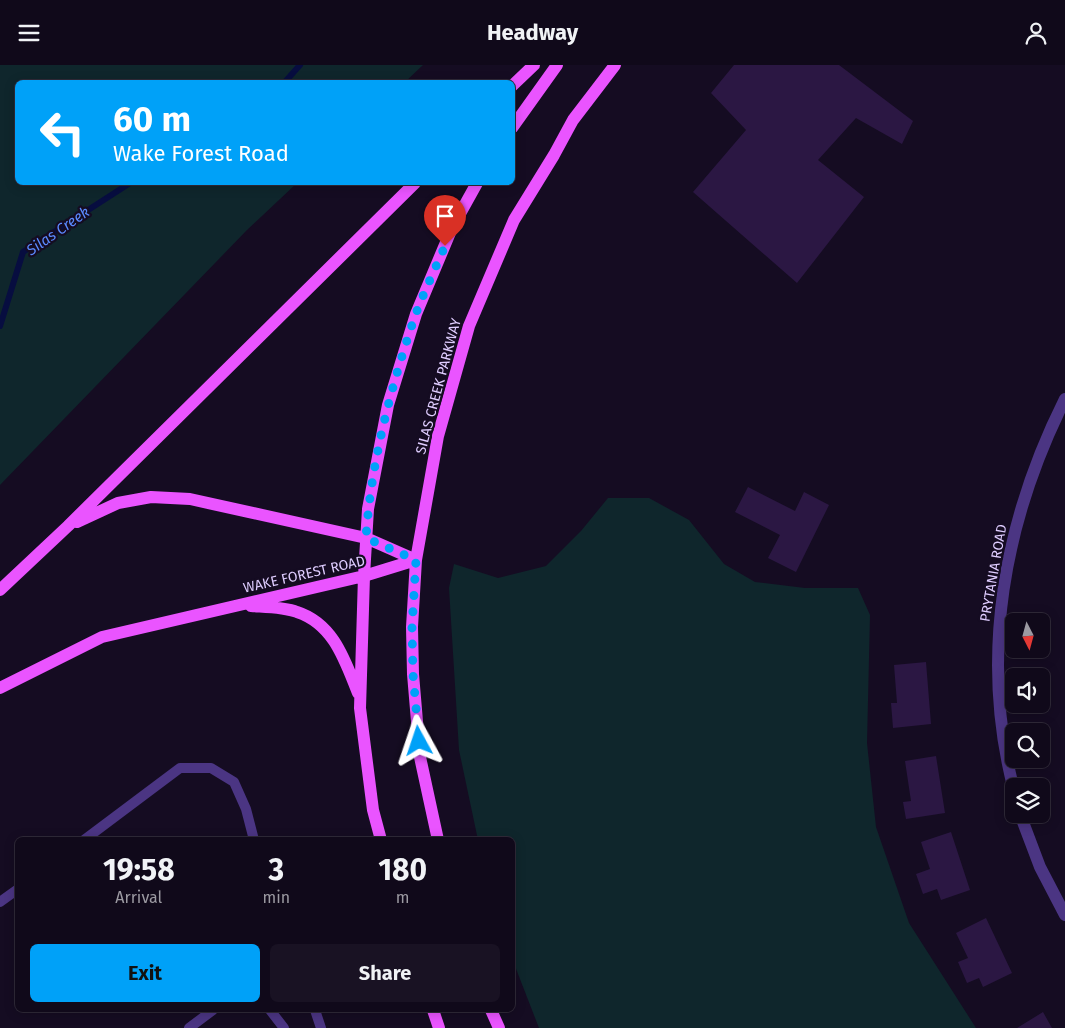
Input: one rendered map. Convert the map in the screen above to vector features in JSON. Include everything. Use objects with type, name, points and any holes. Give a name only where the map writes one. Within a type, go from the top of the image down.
[{"type":"main road","points":[[515,83],[534,65]]},
{"type":"main road","points":[[515,124],[557,65]]},
{"type":"main road","name":"SILAS CREEK PARKWAY","points":[[437,837],[420,757],[413,674],[412,627],[416,560],[438,436],[469,326],[514,220],[573,121],[615,65]]},
{"type":"main road","name":"WAKE FOREST ROAD","points":[[0,590],[68,526],[413,185]]},
{"type":"main road","points":[[380,837],[373,811],[360,708],[368,509],[388,405],[416,314],[452,229],[476,185]]},
{"type":"main road","name":"WAKE FOREST ROAD","points":[[68,526],[118,503],[150,497],[190,499],[366,538],[416,560]]},
{"type":"main road","name":"WAKE FOREST ROAD","points":[[0,688],[102,637],[364,576],[416,560]]},
{"type":"main road","points":[[236,605],[296,611],[314,619],[332,637],[343,654],[360,698]]},
{"type":"main road","points":[[433,1012],[439,1028]]},
{"type":"main road","points":[[492,1012],[498,1028]]},
{"type":"street","name":"PRYTANIA ROAD","points":[[1011,778],[1006,760],[1000,714],[997,658],[1001,602],[1011,547],[1025,493],[1044,441],[1065,399]]},
{"type":"street","points":[[1023,823],[1040,867],[1065,915]]},
{"type":"lane","points":[[88,837],[180,768],[211,767],[234,782],[246,809],[253,837]]},
{"type":"lane","points":[[0,903],[15,891]]},
{"type":"lane","points":[[189,1028],[210,1012]]},
{"type":"lane","points":[[272,1012],[284,1028]]},
{"type":"lane","points":[[316,1012],[321,1028]]},
{"type":"green space","points":[[0,65],[423,65],[407,80],[15,80],[15,185],[295,185],[247,230],[0,485]]},
{"type":"green space","points":[[608,498],[649,498],[689,520],[724,564],[755,582],[805,588],[858,588],[870,615],[867,743],[876,827],[909,923],[976,1028],[539,1028],[515,966],[515,837],[477,837],[459,750],[449,588],[454,564],[498,578],[546,566],[581,531]]},
{"type":"building","points":[[734,65],[839,65],[913,121],[902,144],[856,118],[818,160],[864,197],[797,283],[693,192],[746,130],[711,93]]},
{"type":"building","points":[[748,487],[795,511],[804,492],[829,505],[796,572],[768,558],[780,535],[735,512]]},
{"type":"building","points":[[926,662],[931,724],[893,728],[891,703],[897,703],[894,665]]},
{"type":"building","points":[[936,756],[945,813],[906,819],[903,802],[911,801],[905,761]]},
{"type":"building","points":[[951,832],[970,890],[941,900],[937,889],[923,894],[916,874],[930,869],[921,842]]},
{"type":"building","points":[[986,918],[1012,973],[983,987],[979,978],[967,983],[958,962],[968,958],[956,933]]},
{"type":"building","points":[[1043,1012],[1052,1028],[1017,1028]]},
{"type":"waterway","name":"Silas Creek","points":[[287,80],[300,65]]},
{"type":"waterway","name":"Silas Creek","points":[[0,326],[23,252],[127,185]]},
{"type":"route","points":[[419,741],[413,674],[412,627],[416,560],[366,538],[368,509],[388,405],[416,314],[445,246]]}]
